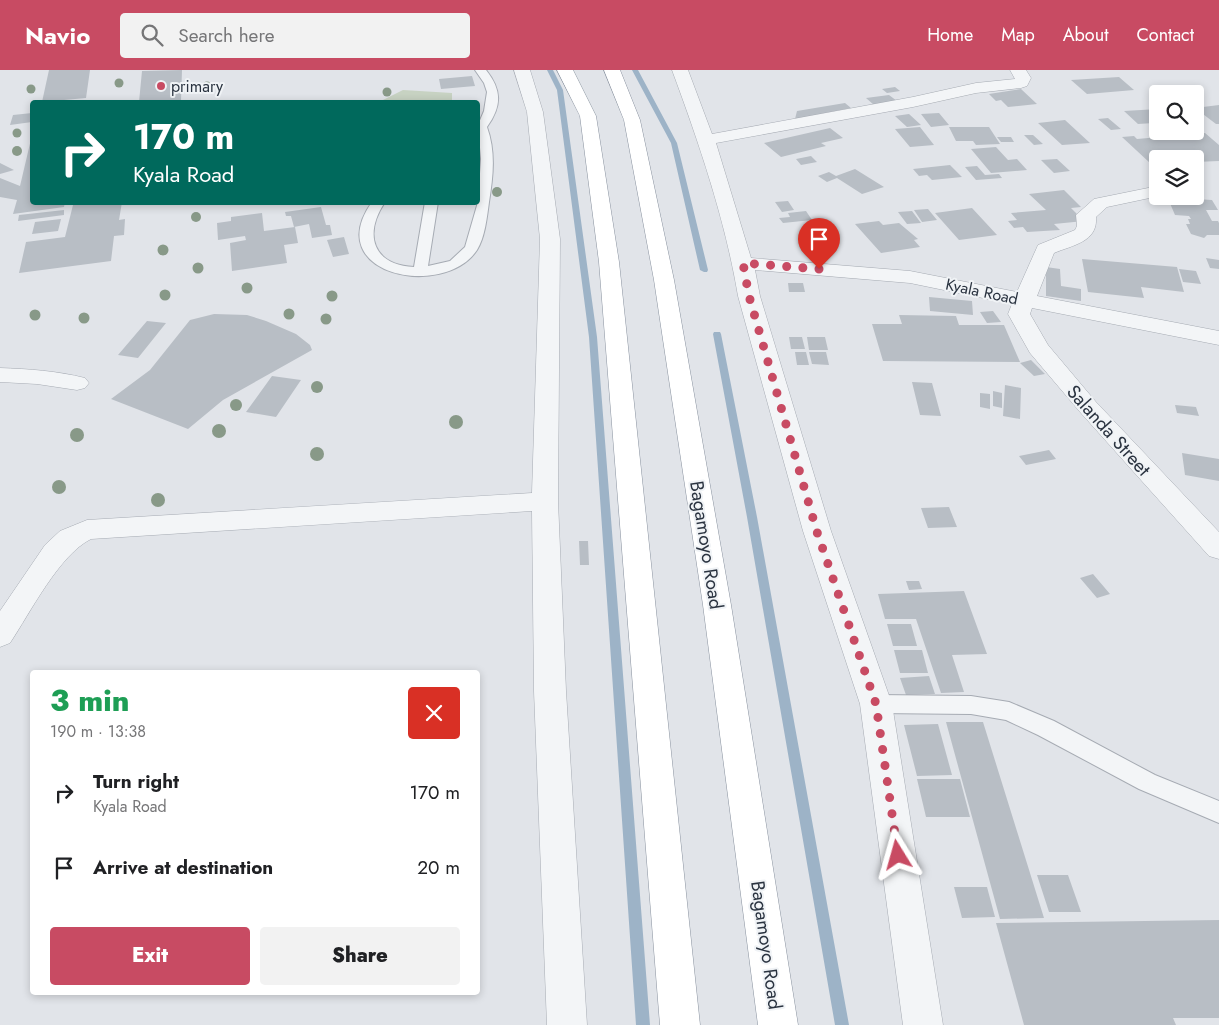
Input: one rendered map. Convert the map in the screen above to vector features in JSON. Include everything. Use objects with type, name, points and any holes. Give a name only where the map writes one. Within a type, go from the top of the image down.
[{"type":"highway","points":[[565,70],[588,116],[609,262],[680,1025]]},
{"type":"highway","name":"Bagamoyo Road","points":[[612,70],[632,120],[664,280],[717,605],[778,1025]]},
{"type":"street","points":[[522,70],[535,112],[550,239],[545,501],[550,691],[567,1025]]},
{"type":"street","points":[[680,70],[706,140],[743,263],[749,296],[817,532],[876,704],[923,1025]]},
{"type":"street","points":[[706,140],[939,97],[976,88],[1021,83],[1023,78],[1018,70]]},
{"type":"street","points":[[1024,301],[1045,249],[1083,234],[1087,226],[1086,215],[1092,208],[1101,203],[1149,193]]},
{"type":"street","name":"Kyala Road","points":[[743,263],[910,277],[1219,338]]},
{"type":"street","name":"Salanda Street","points":[[1024,301],[1019,314],[1038,348],[1124,447],[1219,549]]},
{"type":"street","points":[[0,375],[37,377],[77,384]]},
{"type":"street","points":[[0,635],[55,552],[70,538],[86,530],[545,501]]},
{"type":"lane","points":[[377,205],[367,223],[367,242],[374,258],[387,267],[420,272],[455,264],[470,249],[476,233],[483,199],[487,152],[480,129],[493,101],[492,86],[480,70]]},
{"type":"lane","points":[[420,272],[431,205]]},
{"type":"lane","points":[[876,704],[970,705],[1009,711],[1046,728],[1148,782],[1219,812]]},
{"type":"green space","points":[[403,90],[452,93],[452,100],[383,100]]},
{"type":"building","points":[[49,70],[90,70],[86,98],[42,100]]},
{"type":"building","name":"primary","points":[[182,70],[181,100],[139,100],[142,71]]},
{"type":"building","points":[[472,76],[475,86],[441,89],[439,79]]},
{"type":"building","points":[[1119,77],[1134,90],[1087,94],[1071,80]]},
{"type":"building","points":[[895,87],[900,91],[887,93],[882,89]]},
{"type":"building","points":[[1021,89],[1037,104],[1008,107],[1001,100],[996,101],[989,94]]},
{"type":"building","points":[[889,95],[897,101],[874,105],[866,98]]},
{"type":"building","points":[[845,103],[851,108],[795,119],[797,111]]},
{"type":"building","points":[[1219,105],[1219,124],[1216,124],[1204,115],[1204,107]]},
{"type":"building","points":[[1149,110],[1149,123],[1138,124],[1124,111]]},
{"type":"building","points":[[30,113],[30,122],[10,125],[13,115]]},
{"type":"building","points":[[939,113],[949,125],[931,127],[921,114]]},
{"type":"building","points":[[909,114],[921,125],[907,127],[895,116]]},
{"type":"building","points":[[1108,118],[1121,129],[1111,130],[1098,119]]},
{"type":"building","points":[[1065,120],[1090,143],[1062,145],[1038,123]]},
{"type":"building","points":[[920,127],[934,145],[910,147],[895,129]]},
{"type":"building","points":[[949,127],[989,127],[1000,144],[976,145],[973,141],[956,141]]},
{"type":"building","points":[[830,128],[843,138],[821,143],[826,146],[781,157],[764,143]]},
{"type":"building","points":[[1204,133],[1219,145],[1219,161],[1204,162],[1204,150],[1149,150],[1149,162],[1122,137],[1134,136],[1137,139],[1149,138],[1149,140],[1204,140]]},
{"type":"building","points":[[1024,135],[1033,135],[1043,144],[1034,145]]},
{"type":"building","points":[[997,137],[1011,137],[1014,142],[1001,142]]},
{"type":"building","points":[[30,144],[30,205],[64,205],[64,207],[13,214],[17,200],[0,197],[0,178],[20,186]]},
{"type":"building","points":[[996,147],[1008,160],[1017,159],[1027,170],[991,173],[971,149]]},
{"type":"building","points":[[811,156],[817,162],[801,165],[796,159]]},
{"type":"building","points":[[1057,159],[1070,171],[1054,173],[1041,160]]},
{"type":"building","points":[[0,163],[14,170],[0,174]]},
{"type":"building","points":[[950,165],[962,177],[932,180],[927,175],[919,176],[913,169]]},
{"type":"building","points":[[977,166],[985,175],[999,174],[1002,178],[976,180],[965,167]]},
{"type":"building","points":[[855,169],[884,187],[862,194],[837,178],[827,182],[818,176],[829,172],[836,176]]},
{"type":"building","points":[[1064,190],[1081,207],[1071,208],[1084,221],[1054,224],[1060,230],[1027,232],[1023,227],[1014,228],[1008,221],[1017,220],[1011,213],[1046,210],[1029,194]]},
{"type":"building","points":[[1204,200],[1212,200],[1218,210],[1206,210],[1212,221],[1218,221],[1219,235],[1207,235],[1204,238],[1191,234],[1186,224],[1190,224],[1188,219],[1191,219],[1189,216],[1175,215],[1171,205],[1204,205]]},
{"type":"building","points":[[788,201],[794,210],[782,212],[775,202]]},
{"type":"building","points":[[73,205],[122,205],[119,220],[125,219],[124,235],[114,236],[111,261],[19,273],[26,242],[65,237]]},
{"type":"building","points":[[321,207],[326,225],[330,225],[332,235],[312,238],[309,224],[294,227],[291,216],[286,216],[285,212]]},
{"type":"building","points":[[972,208],[997,235],[959,240],[935,213]]},
{"type":"building","points":[[928,209],[937,220],[922,222],[914,210]]},
{"type":"building","points":[[64,210],[64,215],[18,221],[19,215]]},
{"type":"building","points":[[806,211],[812,220],[783,223],[779,218],[790,217],[788,213]]},
{"type":"building","points":[[912,211],[921,223],[907,224],[898,212]]},
{"type":"building","points":[[262,213],[264,231],[295,227],[298,243],[284,245],[287,263],[232,271],[230,243],[246,240],[245,236],[218,240],[217,223],[231,221],[231,217]]},
{"type":"building","points":[[61,219],[58,231],[32,234],[35,222]]},
{"type":"building","points":[[879,221],[883,225],[899,223],[918,239],[914,240],[920,247],[881,253],[855,224]]},
{"type":"building","points":[[344,237],[349,254],[333,257],[327,240]]},
{"type":"building","points":[[1206,258],[1219,260],[1219,269],[1210,268]]},
{"type":"building","points":[[1082,259],[1177,267],[1184,292],[1141,287],[1144,298],[1088,292]]},
{"type":"building","points":[[1046,267],[1060,269],[1061,286],[1081,289],[1081,301],[1046,296]]},
{"type":"building","points":[[1179,269],[1196,271],[1201,284],[1183,282]]},
{"type":"building","points":[[788,283],[803,283],[805,292],[789,292]]},
{"type":"building","points":[[929,297],[972,301],[973,315],[930,311]]},
{"type":"building","points":[[993,311],[1001,322],[987,323],[980,312]]},
{"type":"building","points":[[214,314],[247,315],[266,321],[296,334],[310,345],[312,350],[223,400],[188,429],[111,399],[150,370],[190,320]]},
{"type":"building","points":[[899,315],[956,316],[959,325],[1004,325],[1020,362],[883,361],[872,324],[902,324]]},
{"type":"building","points":[[147,321],[166,323],[138,358],[118,355]]},
{"type":"building","points":[[789,337],[802,337],[805,349],[791,349]]},
{"type":"building","points":[[807,337],[825,337],[828,350],[809,350]]},
{"type":"building","points":[[795,352],[806,352],[809,365],[797,365]]},
{"type":"building","points":[[809,352],[826,352],[829,365],[812,364]]},
{"type":"building","points":[[1031,360],[1045,374],[1034,376],[1020,363]]},
{"type":"building","points":[[272,376],[301,380],[276,417],[246,412]]},
{"type":"building","points":[[912,382],[932,383],[941,416],[920,415]]},
{"type":"building","points":[[1005,385],[1021,388],[1020,419],[1003,416]]},
{"type":"building","points":[[993,391],[1002,393],[1002,408],[993,406]]},
{"type":"building","points":[[980,393],[990,394],[990,409],[980,407]]},
{"type":"building","points":[[1175,405],[1196,407],[1199,416],[1177,413]]},
{"type":"building","points":[[1049,450],[1056,459],[1026,465],[1019,456]]},
{"type":"building","points":[[1182,453],[1219,459],[1219,481],[1185,475]]},
{"type":"building","points":[[949,507],[957,527],[928,528],[921,508]]},
{"type":"building","points":[[579,541],[588,541],[589,565],[580,565]]},
{"type":"building","points":[[1093,574],[1110,594],[1097,598],[1080,578]]},
{"type":"building","points":[[906,581],[919,581],[922,589],[909,590]]},
{"type":"building","points":[[964,591],[987,654],[952,655],[964,692],[941,693],[916,619],[885,619],[878,594]]},
{"type":"building","points":[[887,624],[911,624],[917,646],[893,646]]},
{"type":"building","points":[[894,650],[922,650],[928,673],[900,673]]},
{"type":"building","points":[[929,676],[935,694],[906,695],[900,678]]},
{"type":"building","points":[[946,722],[983,722],[1044,918],[1000,919]]},
{"type":"building","points":[[938,724],[952,775],[917,776],[904,725]]},
{"type":"building","points":[[917,779],[960,779],[970,817],[926,817]]},
{"type":"building","points":[[1037,875],[1068,875],[1081,912],[1049,912]]},
{"type":"building","points":[[954,887],[987,887],[995,917],[962,918]]},
{"type":"building","points":[[1219,920],[1219,1018],[1173,1018],[1176,1025],[1024,1025],[996,923]]},
{"type":"waterway","points":[[550,70],[560,90],[593,337],[643,1025]]},
{"type":"waterway","points":[[635,70],[674,143],[704,270]]},
{"type":"waterway","points":[[717,334],[752,517],[842,1025]]},
{"type":"place","name":"primary","points":[[161,86]]},
{"type":"route","points":[[819,269],[743,263],[749,296],[817,532],[876,704],[898,855]]}]
